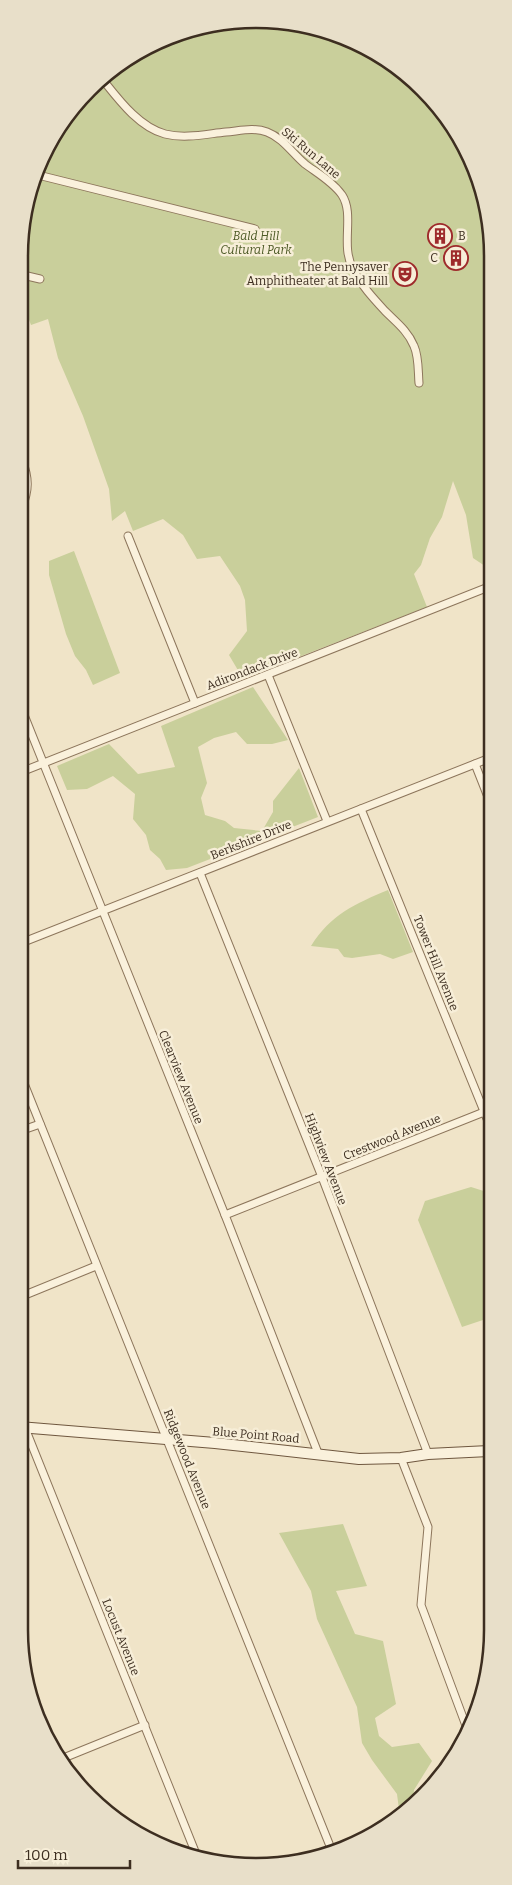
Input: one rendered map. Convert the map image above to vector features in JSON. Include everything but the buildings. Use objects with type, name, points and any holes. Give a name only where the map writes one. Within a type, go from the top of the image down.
[{"type":"street","name":"Ski Run Lane","points":[[106,83],[126,108],[147,125],[164,134],[182,136],[253,130],[266,132],[278,138],[306,165],[316,170],[342,194],[346,203],[346,251],[352,267],[364,288],[409,335],[415,348],[420,383]]},
{"type":"street","points":[[43,175],[255,228]]},
{"type":"street","points":[[28,276],[40,278]]},
{"type":"street","points":[[128,536],[195,702]]},
{"type":"street","name":"Adirondack Drive","points":[[28,770],[484,589]]},
{"type":"street","points":[[268,676],[328,821]]},
{"type":"street","name":"Clearview Avenue","points":[[28,725],[225,1215],[318,1453]]},
{"type":"street","name":"Berkshire Drive","points":[[28,940],[484,760]]},
{"type":"street","points":[[475,764],[484,787]]},
{"type":"street","name":"Tower Hill Avenue","points":[[361,809],[484,1112]]},
{"type":"street","name":"Highview Avenue","points":[[200,873],[322,1177],[428,1454]]},
{"type":"street","name":"Ridgewood Avenue","points":[[28,1095],[330,1845]]},
{"type":"street","name":"Crestwood Avenue","points":[[225,1215],[484,1112]]},
{"type":"street","points":[[28,1128],[40,1124]]},
{"type":"street","points":[[28,1294],[96,1266]]},
{"type":"street","name":"Blue Point Road","points":[[28,1428],[82,1431],[318,1453],[359,1459],[401,1458],[428,1454],[484,1451]]},
{"type":"street","name":"Locust Avenue","points":[[28,1442],[194,1849]]},
{"type":"street","points":[[401,1458],[428,1527],[420,1606],[464,1722]]},
{"type":"street","points":[[67,1757],[145,1725]]},
{"type":"green space","name":"Bald Hill Cultural Park","points":[[226,29],[286,29],[315,35],[357,51],[383,66],[407,84],[428,105],[446,129],[461,155],[477,197],[484,241],[484,565],[473,558],[466,515],[453,481],[442,517],[430,538],[421,565],[414,574],[427,607],[273,667],[271,663],[239,672],[229,655],[247,631],[245,600],[240,586],[220,556],[197,559],[183,535],[163,519],[133,531],[125,511],[112,521],[109,489],[83,416],[58,358],[48,319],[31,325],[28,317],[28,241],[35,197],[51,155],[66,129],[84,105],[105,84],[129,66],[155,51],[197,35]]},
{"type":"green space","points":[[74,551],[120,673],[93,685],[86,670],[75,656],[66,634],[49,575],[49,561]]},
{"type":"green space","points":[[253,687],[288,740],[272,744],[247,744],[236,732],[214,738],[198,747],[207,783],[201,798],[205,815],[225,821],[234,828],[262,831],[273,812],[273,801],[299,768],[318,817],[187,868],[166,870],[160,859],[150,850],[146,835],[133,819],[135,794],[113,776],[87,789],[67,790],[57,766],[109,744],[138,774],[175,767],[161,726]]},
{"type":"green space","points":[[388,890],[413,952],[393,959],[380,954],[352,958],[344,957],[338,949],[311,946],[335,918],[354,905]]},
{"type":"green space","points":[[471,1187],[484,1191],[484,1320],[462,1327],[418,1220],[425,1201]]},
{"type":"green space","points":[[343,1524],[367,1586],[336,1591],[355,1634],[383,1641],[396,1704],[375,1718],[379,1736],[392,1747],[419,1743],[432,1761],[414,1790],[414,1795],[399,1807],[397,1794],[362,1743],[357,1707],[317,1619],[311,1591],[279,1533]]},
{"type":"place","name":"B","points":[[440,236]]},
{"type":"place","name":"C","points":[[456,258]]},
{"type":"place","name":"The Pennysaver Amphitheater at Bald Hill","points":[[405,274]]}]
